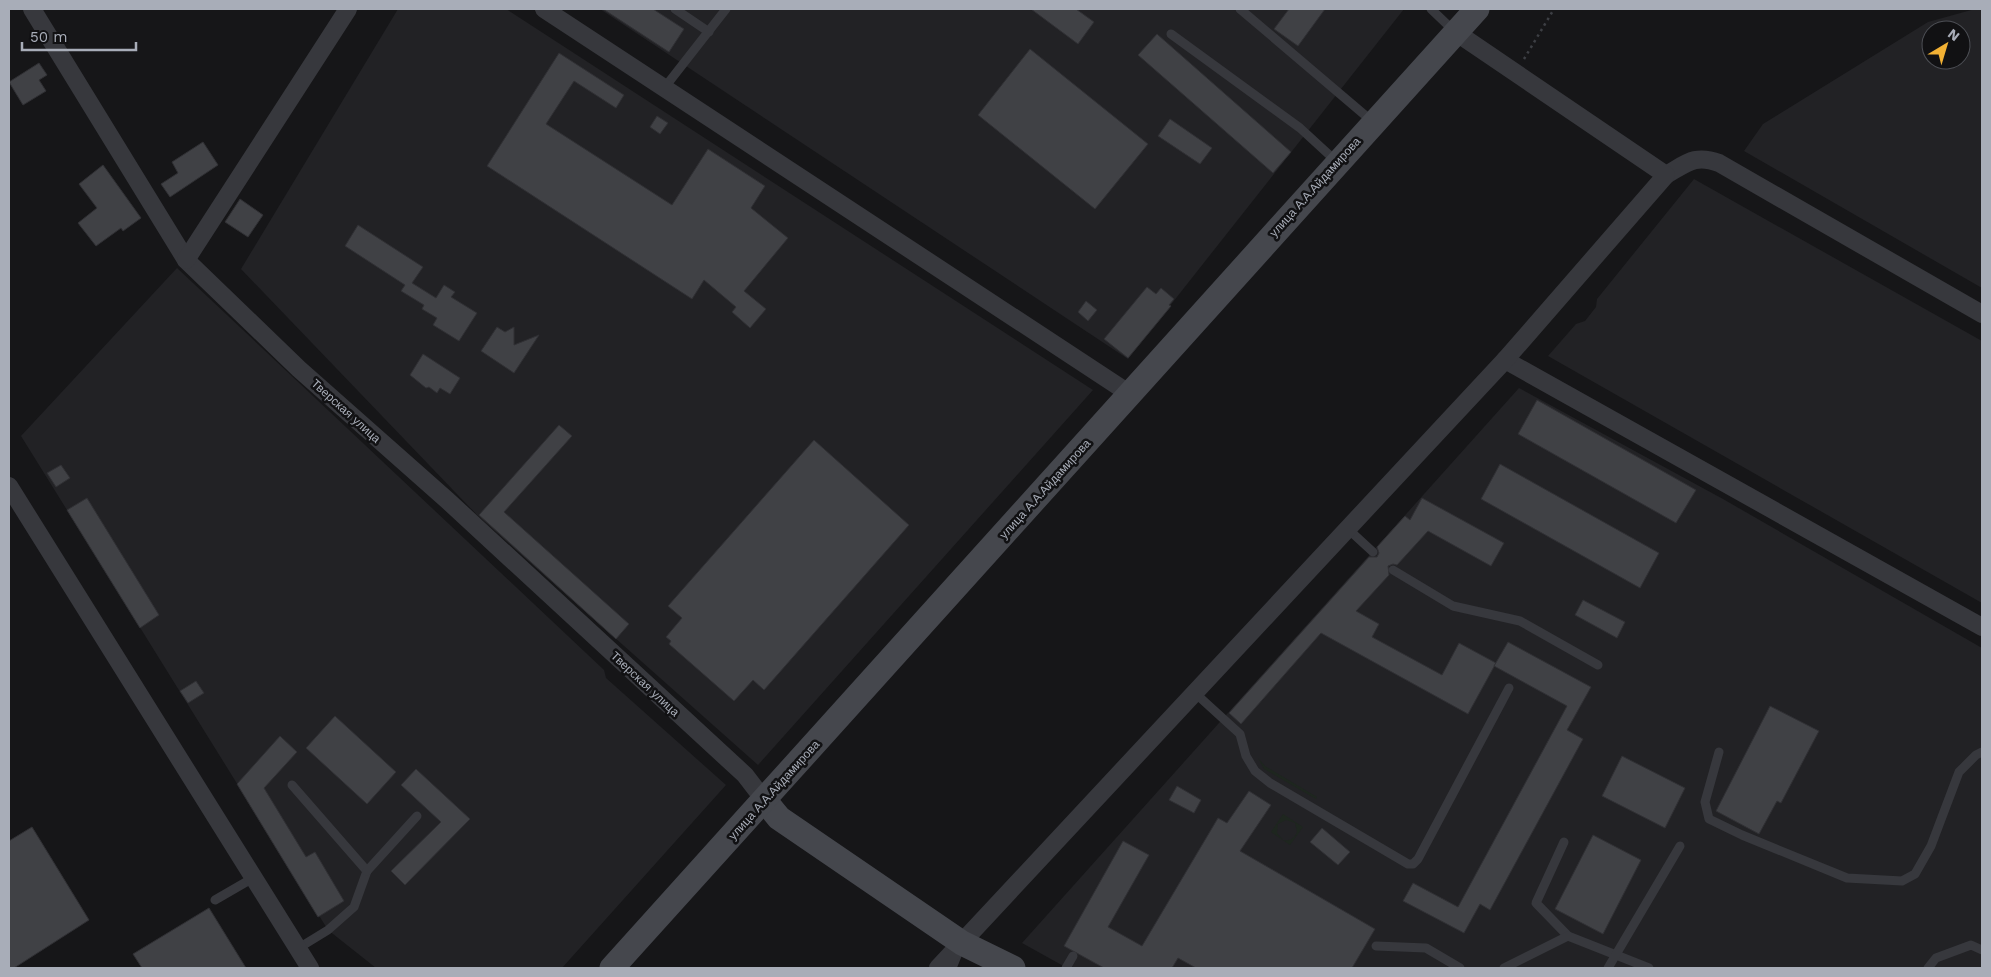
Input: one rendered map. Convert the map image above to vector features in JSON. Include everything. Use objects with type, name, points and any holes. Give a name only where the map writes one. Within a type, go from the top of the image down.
[{"type":"main road","name":"улица А.А.Айдамирова","points":[[612,968],[765,801],[1454,31],[1477,9]]},
{"type":"main road","name":"Тверская улица","points":[[765,801],[779,818],[962,943],[1013,968]]},
{"type":"street","name":"Тверская улица","points":[[32,9],[186,260],[299,369],[447,500],[737,768],[765,801]]},
{"type":"street","points":[[544,9],[1130,394]]},
{"type":"street","points":[[186,260],[342,12]]},
{"type":"street","points":[[1454,31],[1666,175]]},
{"type":"street","points":[[938,968],[1505,360],[1666,175],[1691,160],[1707,159],[1719,163],[1982,314]]},
{"type":"street","points":[[1505,360],[1982,627]]},
{"type":"street","points":[[9,486],[310,968]]},
{"type":"lane","points":[[675,9],[709,32]]},
{"type":"lane","points":[[665,87],[726,9]]},
{"type":"lane","points":[[1240,9],[1373,123]]},
{"type":"lane","points":[[1432,9],[1454,31]]},
{"type":"lane","points":[[1171,34],[1300,128],[1338,162]]},
{"type":"lane","points":[[1348,529],[1373,552]]},
{"type":"lane","points":[[1393,570],[1453,606],[1520,621],[1598,665]]},
{"type":"lane","points":[[1195,693],[1240,734],[1246,756],[1255,771],[1270,783],[1408,864],[1413,864],[1418,859],[1509,688]]},
{"type":"lane","points":[[1719,752],[1705,802],[1709,819],[1742,835],[1847,878],[1902,881],[1915,874],[1931,846],[1960,772],[1976,755],[1982,752]]},
{"type":"lane","points":[[292,785],[366,871]]},
{"type":"lane","points":[[297,949],[328,930],[354,907],[366,871],[417,816]]},
{"type":"lane","points":[[1564,842],[1536,903],[1568,936],[1649,968]]},
{"type":"lane","points":[[1608,968],[1680,846]]},
{"type":"lane","points":[[215,900],[253,878]]},
{"type":"lane","points":[[1504,968],[1568,936]]},
{"type":"lane","points":[[952,968],[962,943]]},
{"type":"lane","points":[[1928,968],[1936,958],[1972,945],[1982,950]]},
{"type":"lane","points":[[1376,946],[1426,948],[1460,968]]},
{"type":"lane","points":[[1066,968],[1073,956]]},
{"type":"path","points":[[1516,73],[1554,9]]},
{"type":"shaded area","points":[[398,9],[506,9],[1093,390],[758,765],[478,516],[241,269]]},
{"type":"shaded area","points":[[600,9],[1404,9],[1128,359]]},
{"type":"shaded area","points":[[1975,9],[1982,10],[1982,288],[1744,151],[1763,124],[1921,26],[1921,70],[1971,70],[1971,20],[1935,20]]},
{"type":"shaded area","points":[[1694,179],[1982,341],[1982,603],[1548,356],[1576,324],[1585,321],[1596,307],[1597,299]]},
{"type":"shaded area","points":[[177,268],[604,670],[606,678],[726,785],[562,968],[376,968],[328,930],[21,436]]},
{"type":"shaded area","points":[[1519,388],[1723,499],[1982,648],[1982,968],[1067,968],[1022,943]]},
{"type":"shaded area","points":[[1258,758],[1265,766],[1317,797],[1316,799],[1264,769]]},
{"type":"shaded area","points":[[1283,814],[1303,827],[1290,845],[1271,832]],"holes":[[[1286,820],[1295,823],[1297,832],[1295,836],[1290,840],[1283,840],[1277,833],[1278,824]]]},
{"type":"building","points":[[603,9],[653,9],[684,29],[669,52]]},
{"type":"building","points":[[1031,9],[1076,9],[1094,22],[1078,44]]},
{"type":"building","points":[[1289,9],[1325,9],[1298,46],[1274,29]]},
{"type":"building","points":[[1157,34],[1291,152],[1273,173],[1138,55]]},
{"type":"building","points":[[1030,49],[1148,144],[1095,209],[978,115]]},
{"type":"building","points":[[559,53],[624,95],[616,108],[574,81],[546,124],[672,205],[708,149],[765,186],[751,208],[788,238],[744,291],[766,309],[750,328],[732,312],[736,307],[704,280],[692,299],[487,166]]},
{"type":"building","points":[[39,63],[47,75],[39,80],[46,91],[23,105],[9,82]]},
{"type":"building","points":[[657,116],[668,123],[660,134],[650,127]]},
{"type":"building","points":[[1170,119],[1212,148],[1200,164],[1158,136]]},
{"type":"building","points":[[203,142],[218,165],[170,197],[161,184],[178,173],[172,162]]},
{"type":"building","points":[[103,165],[141,218],[123,231],[121,228],[96,246],[78,223],[97,208],[79,184]]},
{"type":"building","points":[[240,199],[263,215],[248,237],[225,222]]},
{"type":"building","points":[[358,225],[423,267],[412,283],[436,298],[444,285],[455,292],[451,297],[477,313],[459,341],[433,325],[437,318],[422,309],[424,305],[401,291],[405,285],[345,246]]},
{"type":"building","points":[[1147,287],[1156,294],[1161,288],[1174,299],[1169,305],[1171,306],[1128,358],[1104,339]]},
{"type":"building","points":[[1086,301],[1097,310],[1088,321],[1078,312]]},
{"type":"building","points":[[497,327],[505,332],[514,327],[514,345],[539,335],[514,373],[481,351]]},
{"type":"building","points":[[423,354],[460,378],[450,394],[440,388],[437,393],[429,387],[426,388],[410,375]]},
{"type":"building","points":[[1537,400],[1696,490],[1676,523],[1518,434]]},
{"type":"building","points":[[559,425],[572,436],[504,512],[629,624],[616,639],[479,515]]},
{"type":"building","points":[[814,440],[909,525],[764,690],[753,680],[734,701],[669,644],[671,641],[666,637],[682,618],[668,606]]},
{"type":"building","points":[[1500,464],[1659,553],[1640,588],[1481,499]]},
{"type":"building","points":[[61,465],[70,478],[56,487],[47,473]]},
{"type":"building","points":[[87,498],[159,615],[140,628],[67,510]]},
{"type":"building","points":[[1422,498],[1504,543],[1491,566],[1428,531],[1397,565],[1388,566],[1389,575],[1356,611],[1379,624],[1372,637],[1442,675],[1459,643],[1496,663],[1468,714],[1321,633],[1241,724],[1229,713],[1369,557],[1377,557],[1379,553],[1377,547],[1405,516],[1410,520]]},
{"type":"building","points":[[1583,600],[1625,622],[1617,638],[1575,615]]},
{"type":"building","points":[[1508,642],[1591,687],[1567,730],[1583,739],[1490,910],[1480,904],[1464,933],[1403,901],[1413,883],[1458,907],[1567,706],[1494,666]]},
{"type":"building","points":[[196,681],[204,693],[188,703],[180,691]]},
{"type":"building","points":[[1770,706],[1819,731],[1781,803],[1777,801],[1759,834],[1716,811]]},
{"type":"building","points":[[335,716],[396,772],[367,804],[306,748]]},
{"type":"building","points":[[280,736],[297,752],[264,788],[306,857],[315,852],[344,901],[318,917],[237,784]]},
{"type":"building","points":[[1622,756],[1685,788],[1665,828],[1602,796]]},
{"type":"building","points":[[416,769],[470,819],[405,885],[391,871],[441,822],[401,785]]},
{"type":"building","points":[[1177,786],[1201,800],[1194,813],[1169,800]]},
{"type":"building","points":[[1249,791],[1271,805],[1240,851],[1375,929],[1352,968],[1196,968],[1178,958],[1172,968],[1104,968],[1064,946],[1123,841],[1149,855],[1108,927],[1142,946],[1218,818],[1227,823]]},
{"type":"building","points":[[32,827],[89,920],[14,968],[9,968],[9,841]]},
{"type":"building","points":[[1322,828],[1350,852],[1338,865],[1310,842]]},
{"type":"building","points":[[1593,835],[1641,860],[1603,934],[1555,909]]},
{"type":"building","points":[[209,908],[246,968],[142,968],[133,954]]}]
